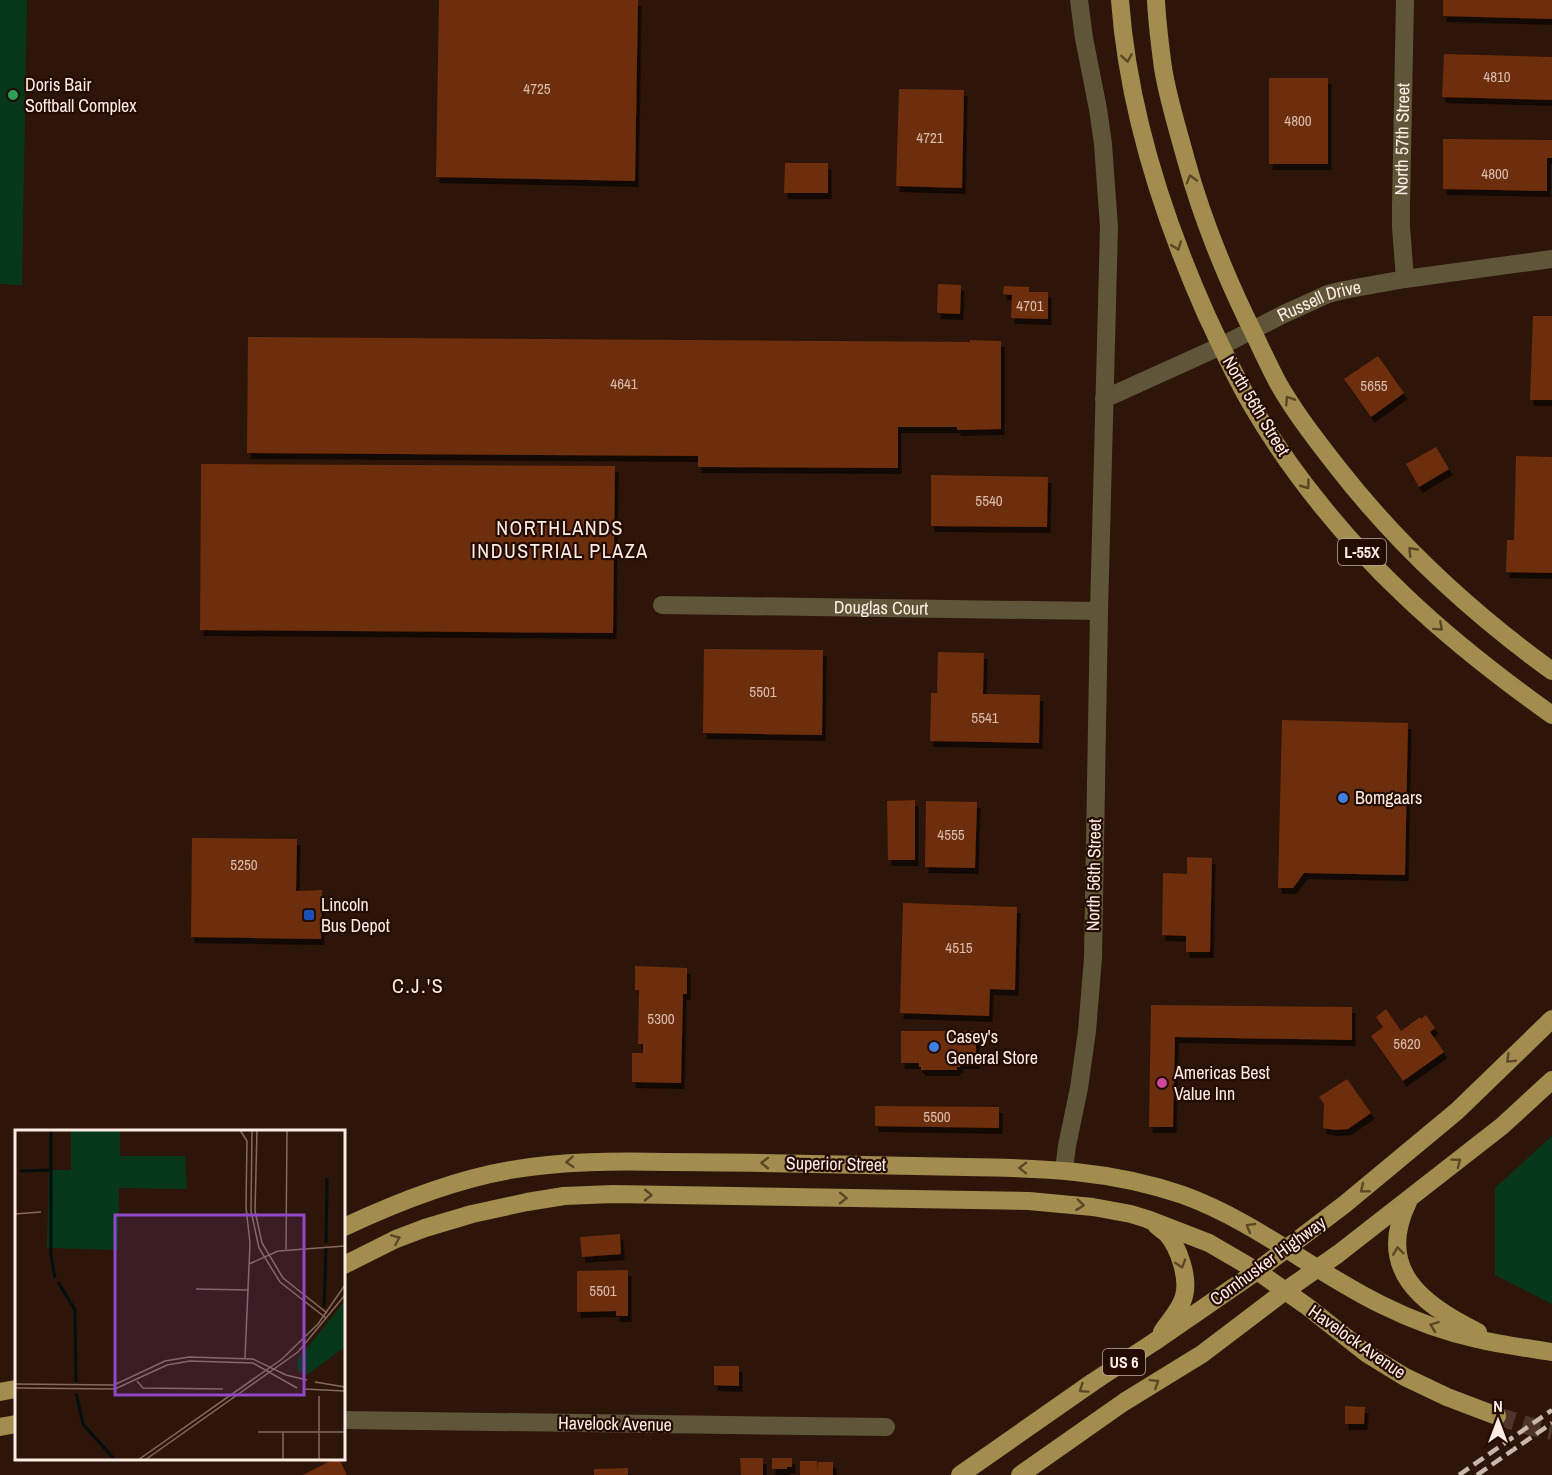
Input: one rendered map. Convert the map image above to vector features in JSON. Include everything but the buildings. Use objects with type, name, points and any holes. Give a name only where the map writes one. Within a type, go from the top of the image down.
[{"type":"main road","name":"North 56th Street","points":[[1120,0],[1130,76],[1143,138],[1158,189],[1185,266],[1221,346],[1251,404],[1323,507],[1402,594],[1445,633],[1502,679],[1552,715]]},
{"type":"main road","name":"North 56th Street","points":[[1156,0],[1163,69],[1196,196],[1225,272],[1279,383],[1317,442],[1380,518],[1428,568],[1466,603],[1552,671]]},
{"type":"main road","name":"Cornhusker Highway","points":[[960,1475],[1287,1249],[1371,1184],[1457,1111],[1552,1019]]},
{"type":"main road","name":"Cornhusker Highway","points":[[1020,1475],[1125,1402],[1202,1354],[1338,1254],[1502,1126],[1552,1080]]},
{"type":"main road","name":"Superior Street","points":[[345,1227],[414,1196],[461,1181],[508,1170],[559,1163],[605,1161],[756,1163],[1064,1170],[1130,1180],[1188,1197],[1238,1220],[1317,1268]]},
{"type":"main road","name":"Superior Street","points":[[345,1264],[425,1227],[491,1209],[564,1196],[613,1194],[1029,1201],[1093,1207],[1147,1219],[1209,1243],[1257,1271],[1285,1291]]},
{"type":"main road","points":[[1410,1197],[1400,1217],[1397,1231],[1398,1259],[1411,1285],[1424,1298],[1460,1323],[1499,1343]]},
{"type":"main road","points":[[1147,1219],[1167,1234],[1182,1265],[1185,1285],[1184,1297],[1180,1305],[1154,1342]]},
{"type":"main road","points":[[1317,1268],[1383,1306],[1408,1317],[1479,1340],[1552,1352]]},
{"type":"main road","name":"Havelock Avenue","points":[[1285,1291],[1366,1353],[1406,1377],[1447,1397],[1497,1416]]},
{"type":"main road","points":[[0,1392],[15,1389]]},
{"type":"main road","points":[[0,1427],[15,1424]]},
{"type":"street","name":"North 56th Street","points":[[1064,1170],[1087,1031],[1093,958],[1109,227],[1106,170],[1098,109],[1079,0]]},
{"type":"street","name":"North 57th Street","points":[[1405,0],[1401,227],[1405,279]]},
{"type":"street","name":"Russell Drive","points":[[1104,399],[1328,294],[1405,279],[1552,259]]},
{"type":"street","name":"Douglas Court","points":[[662,605],[1099,611]]},
{"type":"street","name":"Havelock Avenue","points":[[345,1420],[886,1427]]},
{"type":"green space","name":"Doris Bair Softball Complex","points":[[0,0],[27,0],[22,285],[0,284]]},
{"type":"green space","points":[[1552,1136],[1552,1304],[1495,1275],[1495,1188]]},
{"type":"tunnel","points":[[1497,1416],[1552,1431]]},
{"type":"railway","points":[[1459,1475],[1552,1410]]},
{"type":"railway","points":[[1477,1475],[1552,1423]]},
{"type":"place","name":"Doris Bair Softball Complex","points":[[13,95]]},
{"type":"place","name":"Bomgaars","points":[[1343,798]]},
{"type":"place","name":"Lincoln Bus Depot","points":[[309,915]]},
{"type":"place","name":"Casey's General Store","points":[[934,1047]]},
{"type":"place","name":"Americas Best Value Inn","points":[[1162,1083]]},
{"type":"district","name":"NORTHLANDS INDUSTRIAL PLAZA","points":[[560,540]]},
{"type":"district","name":"C.J.'S","points":[[418,986]]}]
